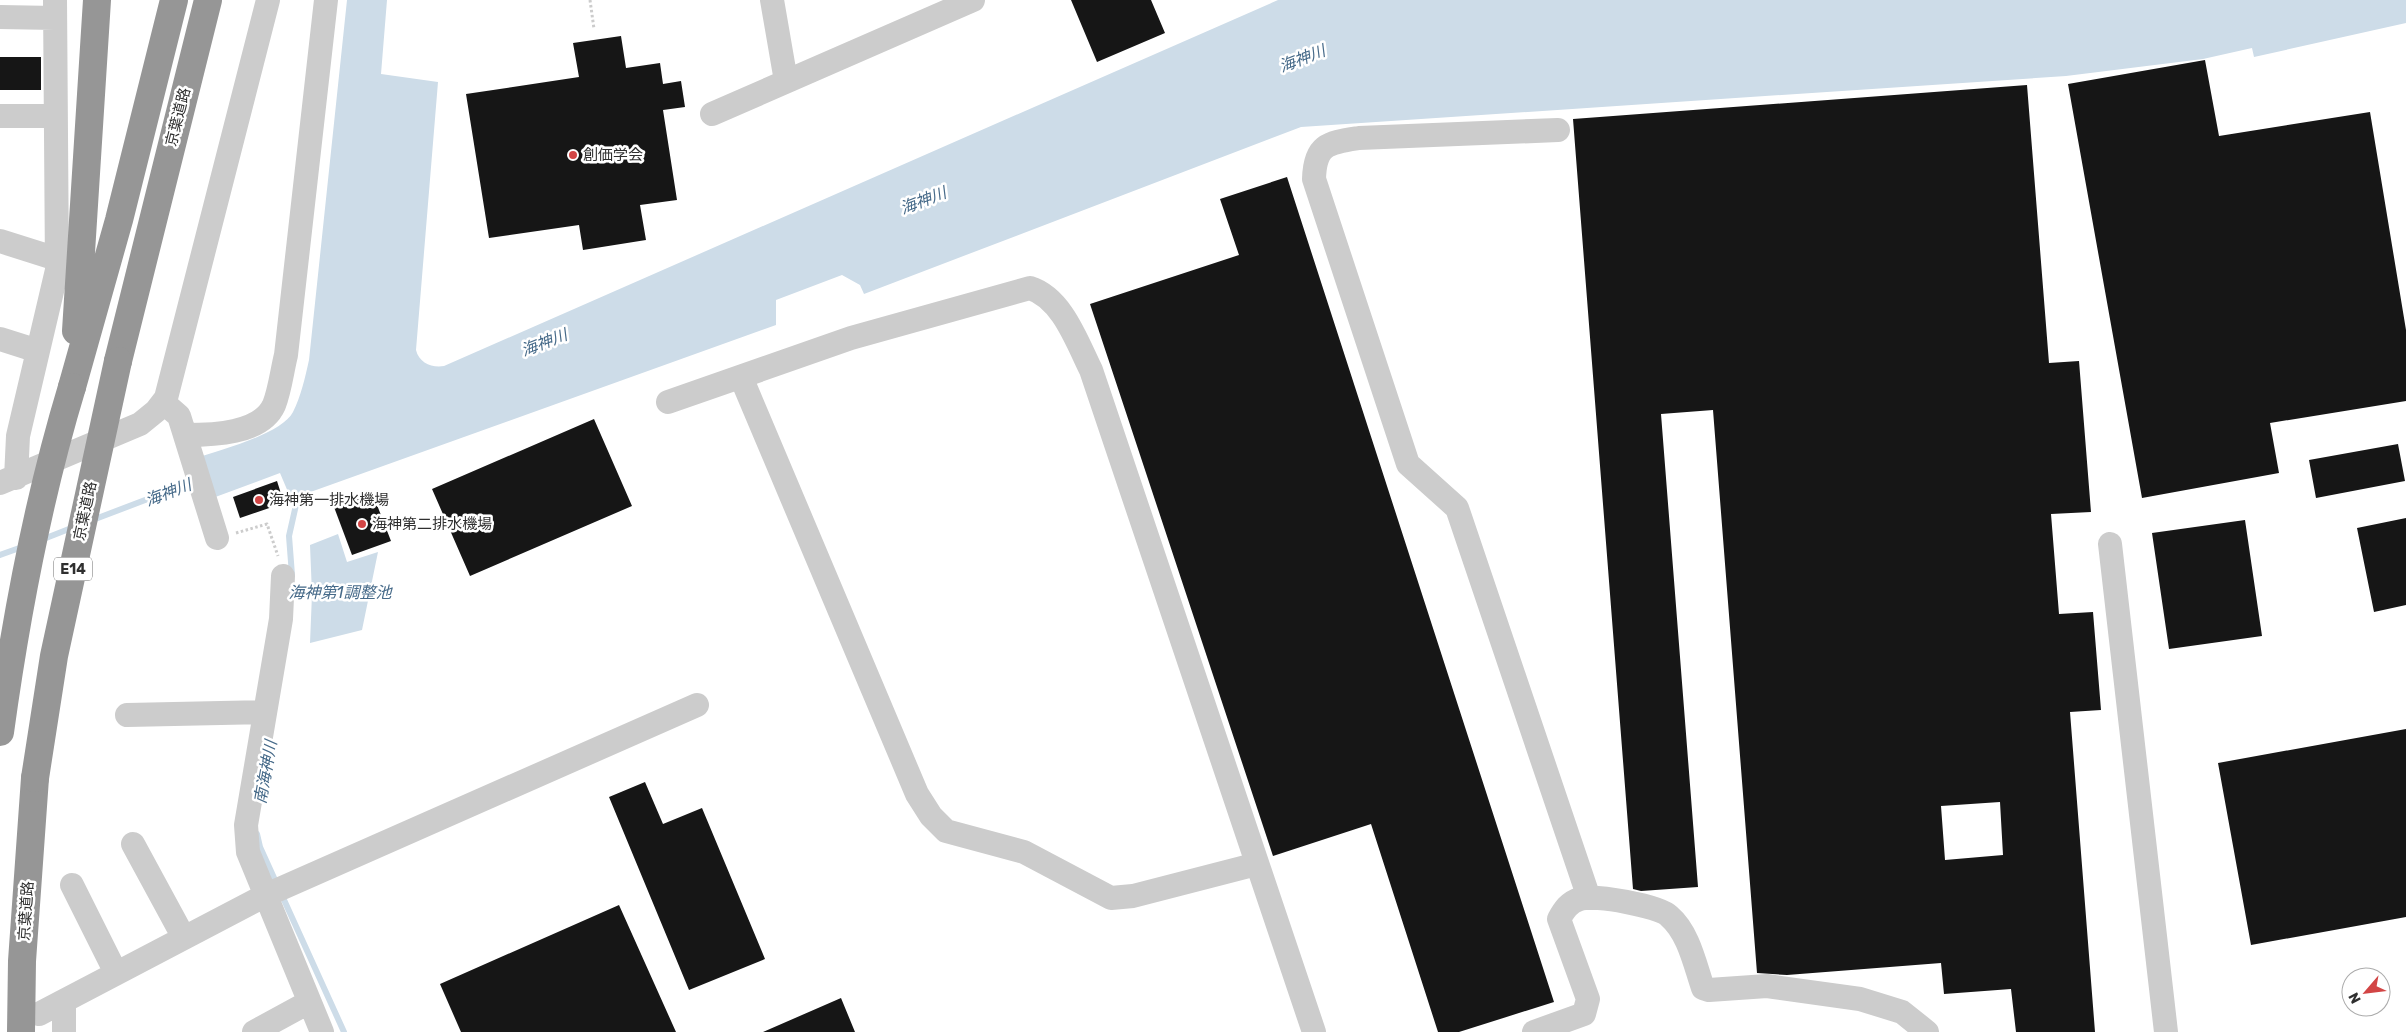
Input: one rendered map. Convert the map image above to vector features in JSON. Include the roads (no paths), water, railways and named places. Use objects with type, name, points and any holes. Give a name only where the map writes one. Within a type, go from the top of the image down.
[{"type":"highway","points":[[72,387],[97,0]]},
{"type":"highway","points":[[0,732],[21,598],[58,432],[119,220],[174,0]]},
{"type":"highway","name":"京葉道路","points":[[30,1023],[22,962],[35,778],[54,656],[106,407],[208,0]]},
{"type":"street","points":[[0,17],[55,9],[57,270],[18,436],[8,452],[8,481],[140,424],[156,411],[163,402],[178,356],[268,0]]},
{"type":"street","points":[[185,436],[218,435],[259,422],[273,406],[286,355],[326,0]]},
{"type":"street","points":[[712,114],[973,0]]},
{"type":"street","points":[[779,2],[786,81]]},
{"type":"street","points":[[0,116],[55,116]]},
{"type":"street","points":[[1558,130],[1359,138],[1335,141],[1324,148],[1315,160],[1314,179],[1408,464],[1457,508],[1589,898]]},
{"type":"street","points":[[0,241],[57,259]]},
{"type":"street","points":[[668,402],[851,338],[1030,288],[1040,291],[1052,300],[1076,338],[1091,370],[1314,1032]]},
{"type":"street","points":[[0,339],[38,352]]},
{"type":"street","points":[[741,376],[917,794],[931,816],[946,831],[1024,852],[1111,898],[1133,896],[1257,864]]},
{"type":"street","points":[[163,402],[179,416],[217,538]]},
{"type":"street","points":[[2110,544],[2166,1032]]},
{"type":"street","points":[[283,576],[281,619],[246,824],[248,852],[264,896],[322,1032]]},
{"type":"street","points":[[30,1023],[64,1001],[264,896],[697,705]]},
{"type":"street","points":[[127,714],[265,712]]},
{"type":"street","points":[[133,844],[184,938]]},
{"type":"street","points":[[72,884],[116,973]]},
{"type":"street","points":[[1534,1032],[1584,1014],[1588,999],[1558,919],[1566,906],[1581,898],[1618,899],[1668,915],[1684,935],[1703,988],[1709,990],[1767,986],[1860,999],[1902,1012],[1927,1032]]},
{"type":"street","points":[[64,1001],[64,1032]]},
{"type":"street","points":[[254,1032],[309,1002]]},
{"type":"water","points":[[347,0],[387,0],[381,74],[438,82],[416,350],[420,358],[427,364],[439,366],[444,366],[1278,0],[2406,0],[2406,23],[2254,57],[2252,48],[2203,59],[2066,76],[1301,127],[864,294],[860,285],[842,275],[776,300],[776,325],[291,499],[280,473],[210,499],[196,458],[234,446],[277,427],[287,420],[293,412],[303,387],[309,360]]},
{"type":"water","name":"海神第1調整池","points":[[338,534],[347,562],[378,552],[362,630],[310,643],[312,594],[310,545]]},
{"type":"waterway","name":"海神川","points":[[90,521],[195,481]]},
{"type":"waterway","name":"南海神川","points":[[292,575],[289,536],[298,496]]},
{"type":"waterway","name":"海神川","points":[[41,540],[74,527]]},
{"type":"waterway","name":"海神川","points":[[0,555],[25,546]]},
{"type":"waterway","name":"南海神川","points":[[257,834],[260,847],[344,1032]]},
{"type":"place","name":"創価学会","points":[[573,155]]},
{"type":"place","name":"海神第一排水機場","points":[[259,500]]},
{"type":"place","name":"海神第二排水機場","points":[[362,524]]}]
